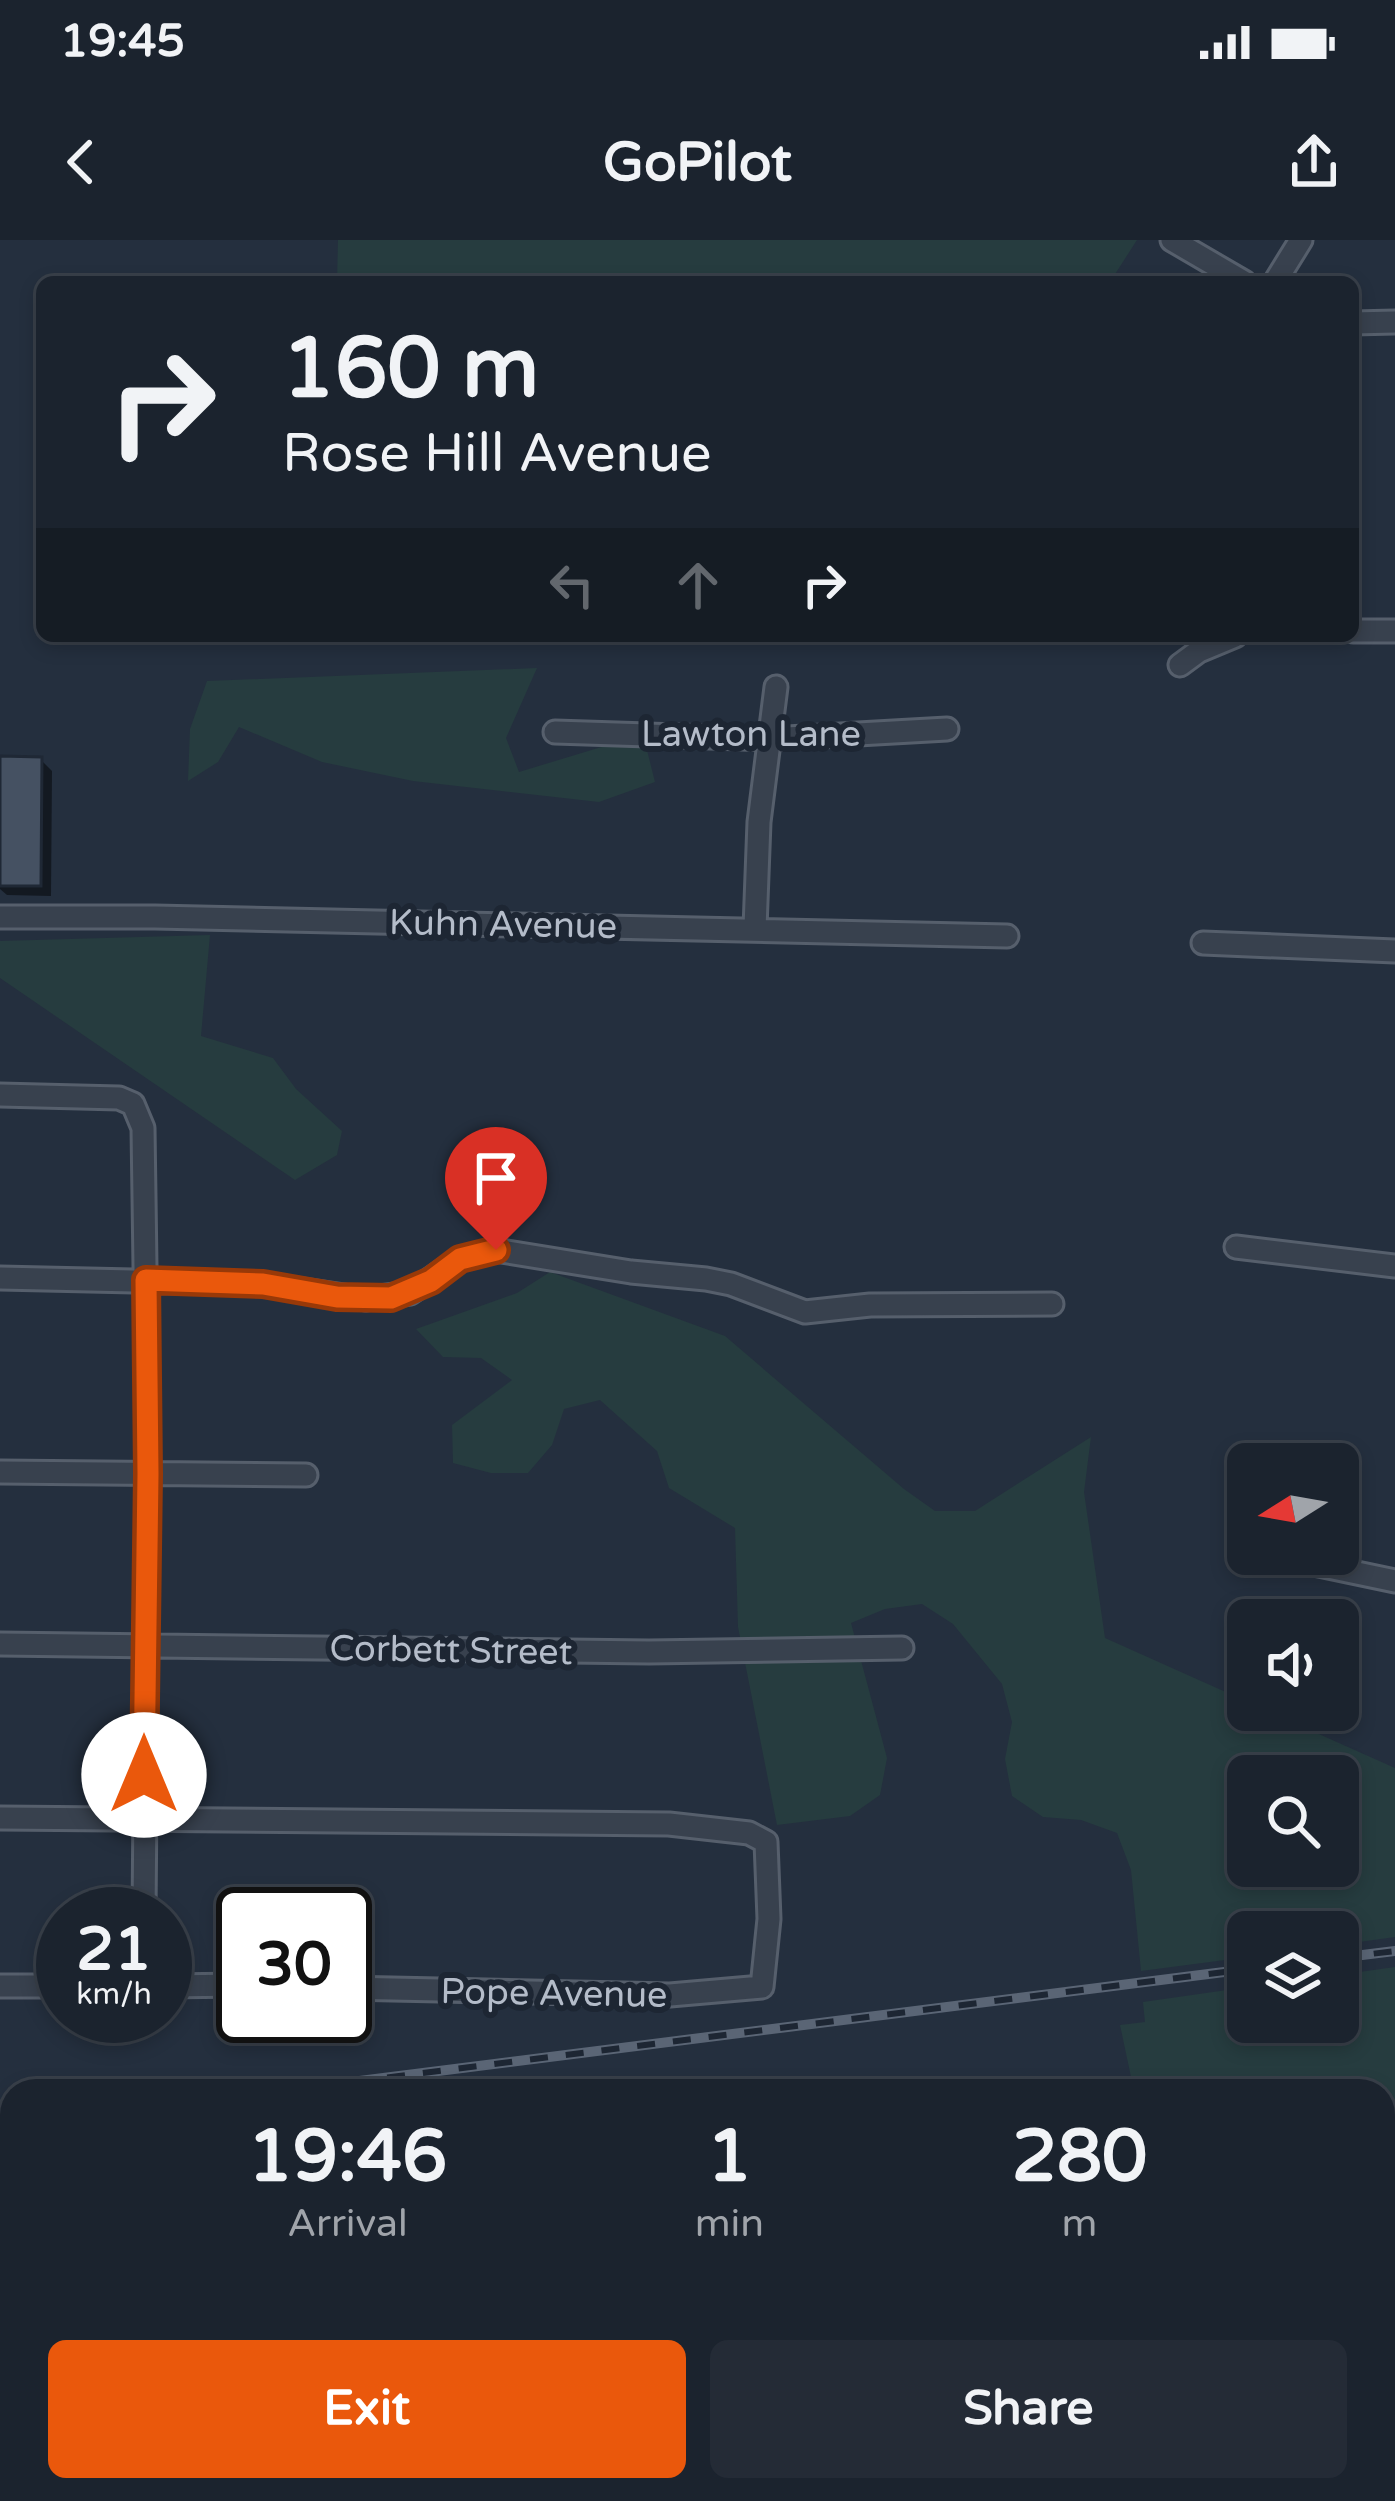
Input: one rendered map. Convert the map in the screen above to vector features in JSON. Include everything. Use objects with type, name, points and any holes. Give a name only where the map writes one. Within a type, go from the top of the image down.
[{"type":"street","points":[[1172,240],[1234,276]]},
{"type":"street","points":[[1279,276],[1300,240]]},
{"type":"street","points":[[1359,323],[1395,322]]},
{"type":"street","points":[[1359,631],[1395,631]]},
{"type":"street","points":[[1180,665],[1221,642]]},
{"type":"street","points":[[755,928],[759,822],[776,686]]},
{"type":"street","name":"Lawton Lane","points":[[555,732],[770,739],[947,729]]},
{"type":"street","name":"Kuhn Avenue","points":[[0,917],[1007,936]]},
{"type":"street","points":[[1203,943],[1395,951]]},
{"type":"street","points":[[0,1096],[119,1098],[133,1104],[143,1128],[148,1474],[144,1887]]},
{"type":"street","points":[[1236,1247],[1395,1266]]},
{"type":"street","points":[[0,1278],[263,1284],[337,1297],[391,1298],[431,1281],[460,1259],[496,1250],[731,1284],[805,1312],[870,1305],[1052,1304]]},
{"type":"street","points":[[0,1472],[306,1475]]},
{"type":"street","points":[[1359,1573],[1395,1580]]},
{"type":"street","name":"Corbett Street","points":[[0,1644],[650,1652],[902,1648]]},
{"type":"street","points":[[0,1818],[144,1819]]},
{"type":"street","name":"Pope Avenue","points":[[144,1819],[669,1825],[748,1833],[766,1842],[769,1919],[762,1987],[670,1995],[372,1989]]},
{"type":"street","points":[[0,1986],[36,1986]]},
{"type":"green space","points":[[338,240],[1137,240],[1114,276],[337,276]]},
{"type":"green space","points":[[537,668],[506,738],[519,772],[608,745],[646,746],[655,782],[599,802],[413,781],[322,762],[239,727],[218,762],[188,781],[190,729],[207,681]]},
{"type":"green space","points":[[210,935],[201,1036],[273,1058],[296,1089],[342,1131],[337,1155],[295,1180],[0,978],[0,941]]},
{"type":"green space","points":[[550,1272],[725,1336],[935,1511],[975,1511],[1091,1437],[1084,1492],[1105,1638],[1227,1693],[1227,1731],[1312,1731],[1395,1768],[1395,1937],[1359,1942],[1359,1911],[1227,1911],[1227,1960],[1141,1971],[1131,1870],[1117,1833],[1081,1820],[1043,1817],[1012,1796],[1005,1759],[1012,1722],[1002,1684],[953,1624],[922,1604],[885,1609],[851,1623],[887,1758],[880,1795],[850,1816],[777,1825],[738,1627],[735,1528],[669,1488],[657,1451],[600,1400],[564,1409],[552,1445],[528,1473],[491,1473],[453,1463],[452,1425],[512,1380],[481,1358],[443,1357],[416,1329],[517,1293]]},
{"type":"green space","points":[[1395,1967],[1395,2079],[1131,2079],[1120,2025],[1145,2022],[1143,2002],[1227,1990],[1227,2043],[1359,2043],[1359,1972]]},
{"type":"building","points":[[0,756],[42,757],[41,886],[0,886]]},
{"type":"railway","points":[[1359,1955],[1395,1951]]},
{"type":"railway","points":[[375,2079],[1227,1972]]},
{"type":"route","points":[[144,1775],[146,1280],[263,1284],[337,1297],[391,1298],[410,1293],[460,1259],[496,1250]]}]
